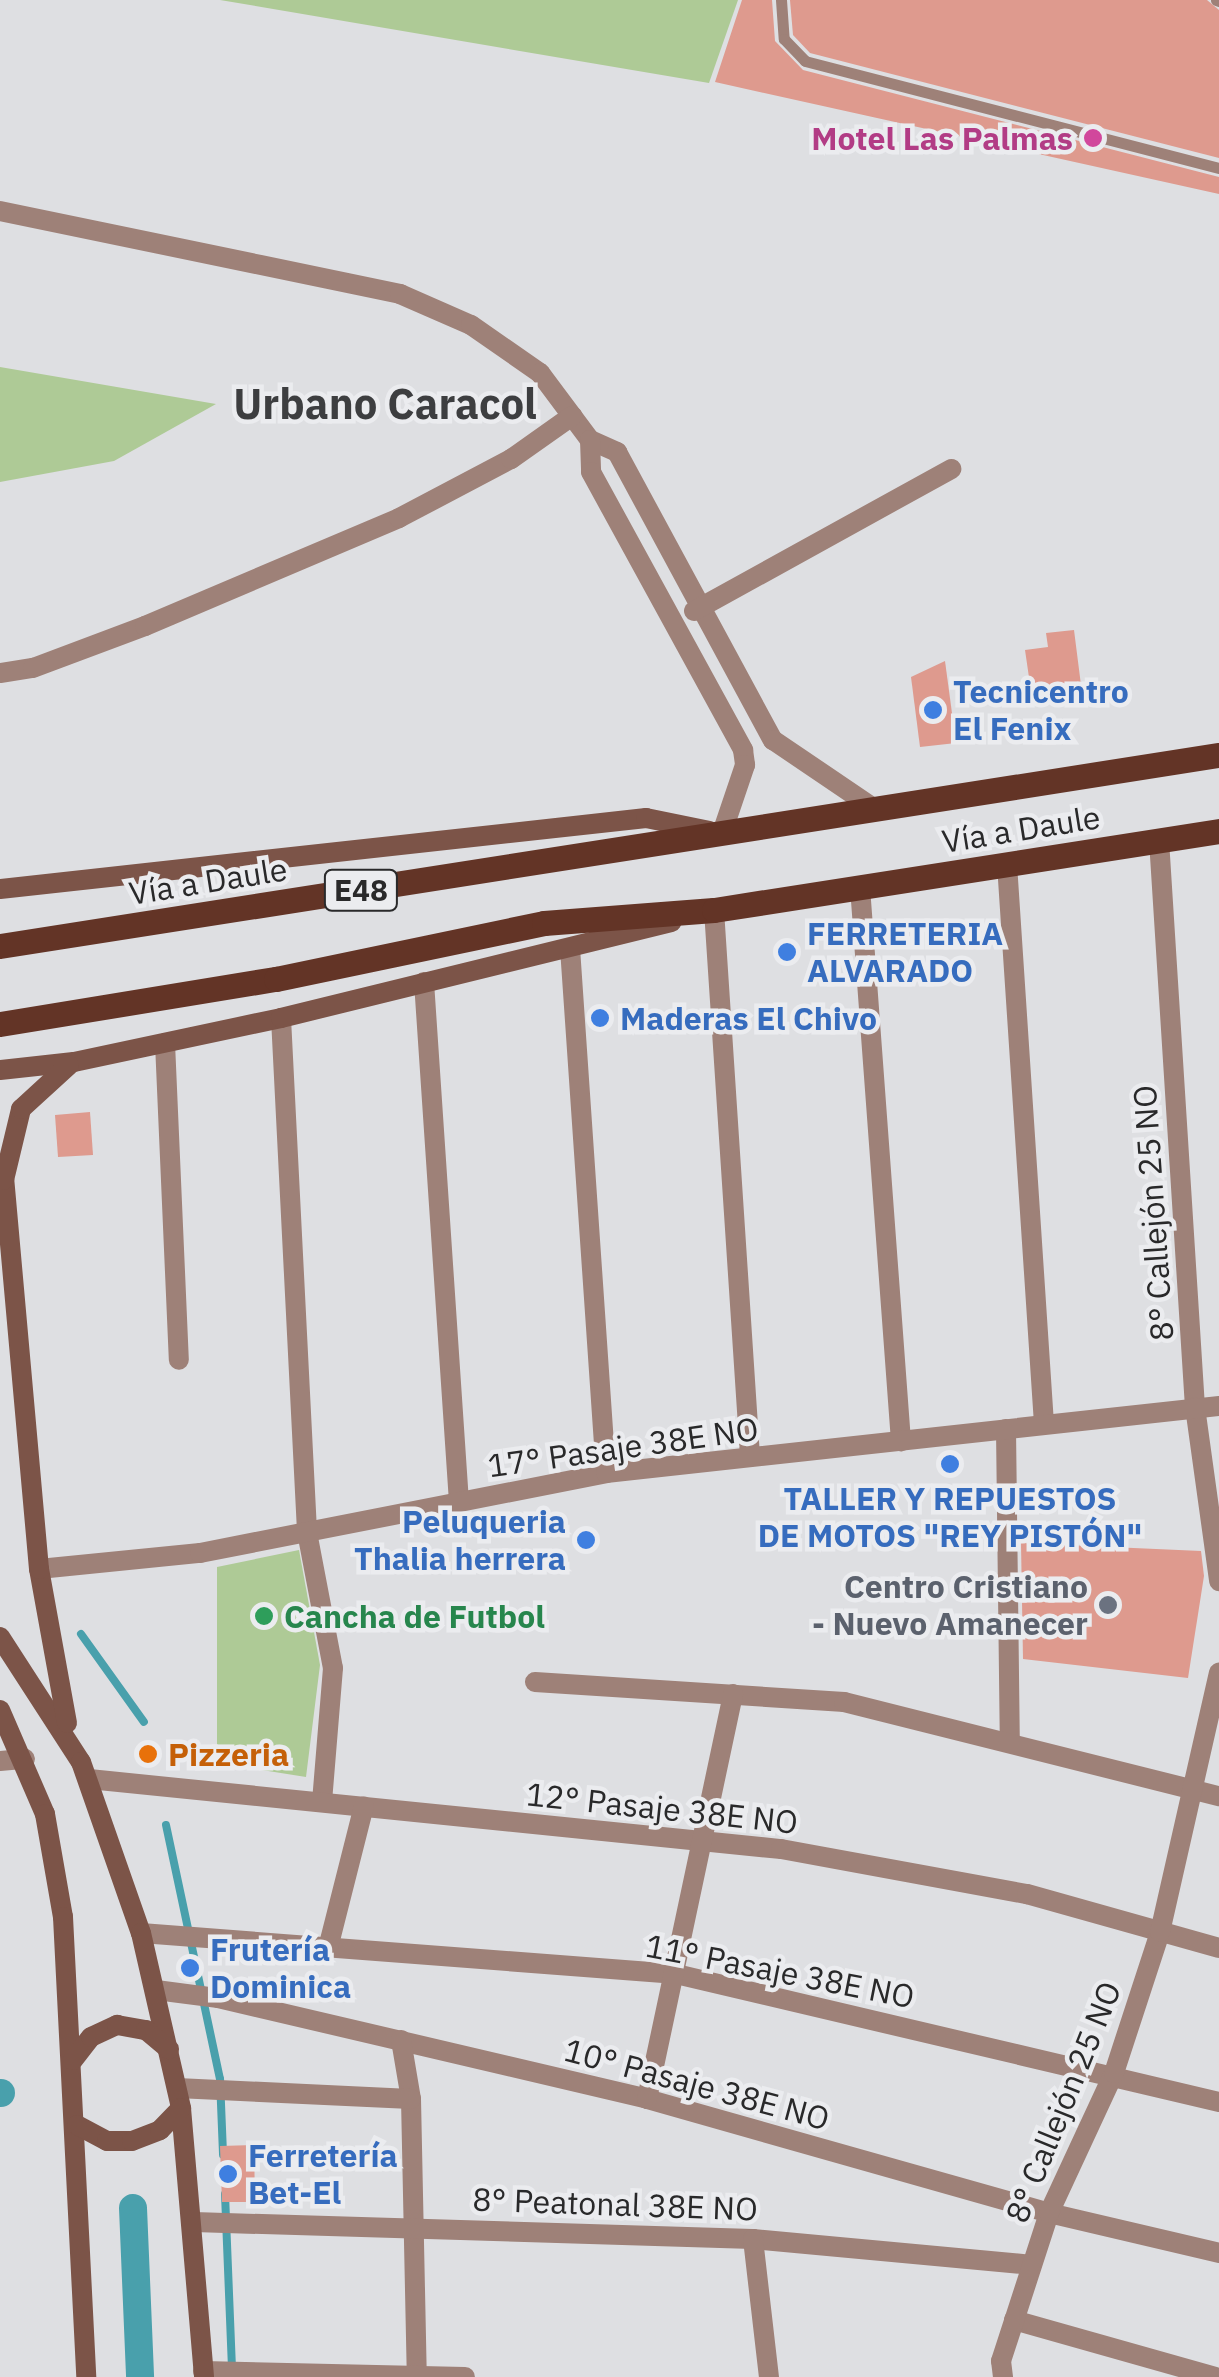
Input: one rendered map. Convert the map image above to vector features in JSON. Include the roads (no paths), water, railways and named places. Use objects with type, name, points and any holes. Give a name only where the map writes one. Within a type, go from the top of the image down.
[{"type":"main road","name":"Vía a Daule","points":[[0,946],[1219,755]]},
{"type":"main road","name":"Vía a Daule","points":[[0,890],[646,818],[722,833]]},
{"type":"main road","name":"Vía a Daule","points":[[0,1024],[276,979],[544,923],[714,910],[1219,831]]},
{"type":"main road","name":"Vía a Daule","points":[[74,1062],[281,1018],[714,910]]},
{"type":"main road","name":"E48","points":[[0,1070],[74,1062]]},
{"type":"main road","points":[[70,1739],[39,1568],[4,1180],[20,1109],[42,1084],[74,1062]]},
{"type":"main road","points":[[0,1637],[70,1739],[89,1779],[142,1933],[179,2098],[194,2222],[204,2374]]},
{"type":"main road","points":[[0,1710],[25,1759],[58,1872],[77,2125],[86,2377]]},
{"type":"main road","points":[[73,2060],[90,2036],[118,2026],[146,2030],[168,2048]]},
{"type":"main road","points":[[77,2125],[107,2141],[132,2140],[160,2130],[179,2098]]},
{"type":"street","points":[[0,211],[400,294],[471,325],[527,364],[590,440],[617,452],[773,740],[876,809]]},
{"type":"street","points":[[0,674],[33,668],[145,626],[399,518],[512,459],[572,416]]},
{"type":"street","points":[[590,440],[591,472],[676,621],[743,750],[745,765],[722,833]]},
{"type":"street","points":[[676,621],[950,469]]},
{"type":"street","name":"8° Callejón 25 NO","points":[[1160,840],[1195,1407],[1219,1581]]},
{"type":"street","points":[[1008,864],[1044,1424]]},
{"type":"street","points":[[860,887],[900,1440]]},
{"type":"street","points":[[714,910],[750,1458]]},
{"type":"street","points":[[570,948],[606,1474]]},
{"type":"street","points":[[424,982],[460,1502]]},
{"type":"street","points":[[281,1018],[306,1532],[333,1668],[322,1802]]},
{"type":"street","points":[[165,1042],[179,1360]]},
{"type":"street","name":"17° Pasaje 38E NO","points":[[39,1568],[200,1553],[606,1474],[1219,1406]]},
{"type":"street","points":[[1006,1428],[1010,1744]]},
{"type":"street","name":"8° Callejón 25 NO","points":[[1003,2377],[1014,2320],[1049,2213],[1114,2073],[1160,1932],[1219,1673]]},
{"type":"street","points":[[535,1682],[844,1702],[1219,1796]]},
{"type":"street","points":[[647,2099],[733,1694]]},
{"type":"street","points":[[0,1761],[25,1759]]},
{"type":"street","name":"12° Pasaje 38E NO","points":[[89,1779],[703,1841],[1028,1894],[1219,1948]]},
{"type":"street","points":[[328,1948],[364,1806]]},
{"type":"street","name":"11° Pasaje 38E NO","points":[[142,1933],[676,1974],[1114,2073],[1219,2102]]},
{"type":"street","name":"10° Pasaje 38E NO","points":[[156,1990],[218,1998],[647,2099],[1049,2213],[1219,2253]]},
{"type":"street","points":[[401,2040],[411,2099],[409,2226],[416,2376]]},
{"type":"street","points":[[179,2098],[411,2099]]},
{"type":"street","name":"8° Peatonal 38E NO","points":[[194,2222],[752,2239],[1032,2265]]},
{"type":"street","points":[[752,2239],[769,2377]]},
{"type":"street","points":[[1014,2320],[1214,2377]]},
{"type":"street","points":[[204,2374],[465,2377]]},
{"type":"lane","points":[[781,0],[784,38],[805,61],[1219,168]]},
{"type":"waterway","points":[[81,1634],[144,1722]]},
{"type":"waterway","points":[[166,1825],[220,2079],[223,2155]]},
{"type":"waterway","points":[[225,2194],[232,2369]]},
{"type":"waterway","points":[[133,2208],[140,2377]]},
{"type":"place","name":"Motel Las Palmas","points":[[1093,138]]},
{"type":"place","name":"Tecnicentro El Fenix","points":[[933,710]]},
{"type":"place","name":"FERRETERIA ALVARADO","points":[[787,952]]},
{"type":"place","name":"Maderas El Chivo","points":[[600,1018]]},
{"type":"place","name":"TALLER Y REPUESTOS DE MOTOS \"REY PISTÓN\"","points":[[950,1464]]},
{"type":"place","name":"Peluqueria Thalia herrera","points":[[586,1540]]},
{"type":"place","name":"Centro Cristiano - Nuevo Amanecer","points":[[1108,1605]]},
{"type":"place","name":"Cancha de Futbol","points":[[264,1616]]},
{"type":"place","name":"Pizzeria","points":[[148,1754]]},
{"type":"place","name":"Frutería Dominica","points":[[190,1968]]},
{"type":"place","name":"Ferretería Bet-El","points":[[228,2174]]},
{"type":"district","name":"Urbano Caracol","points":[[385,404]]}]
